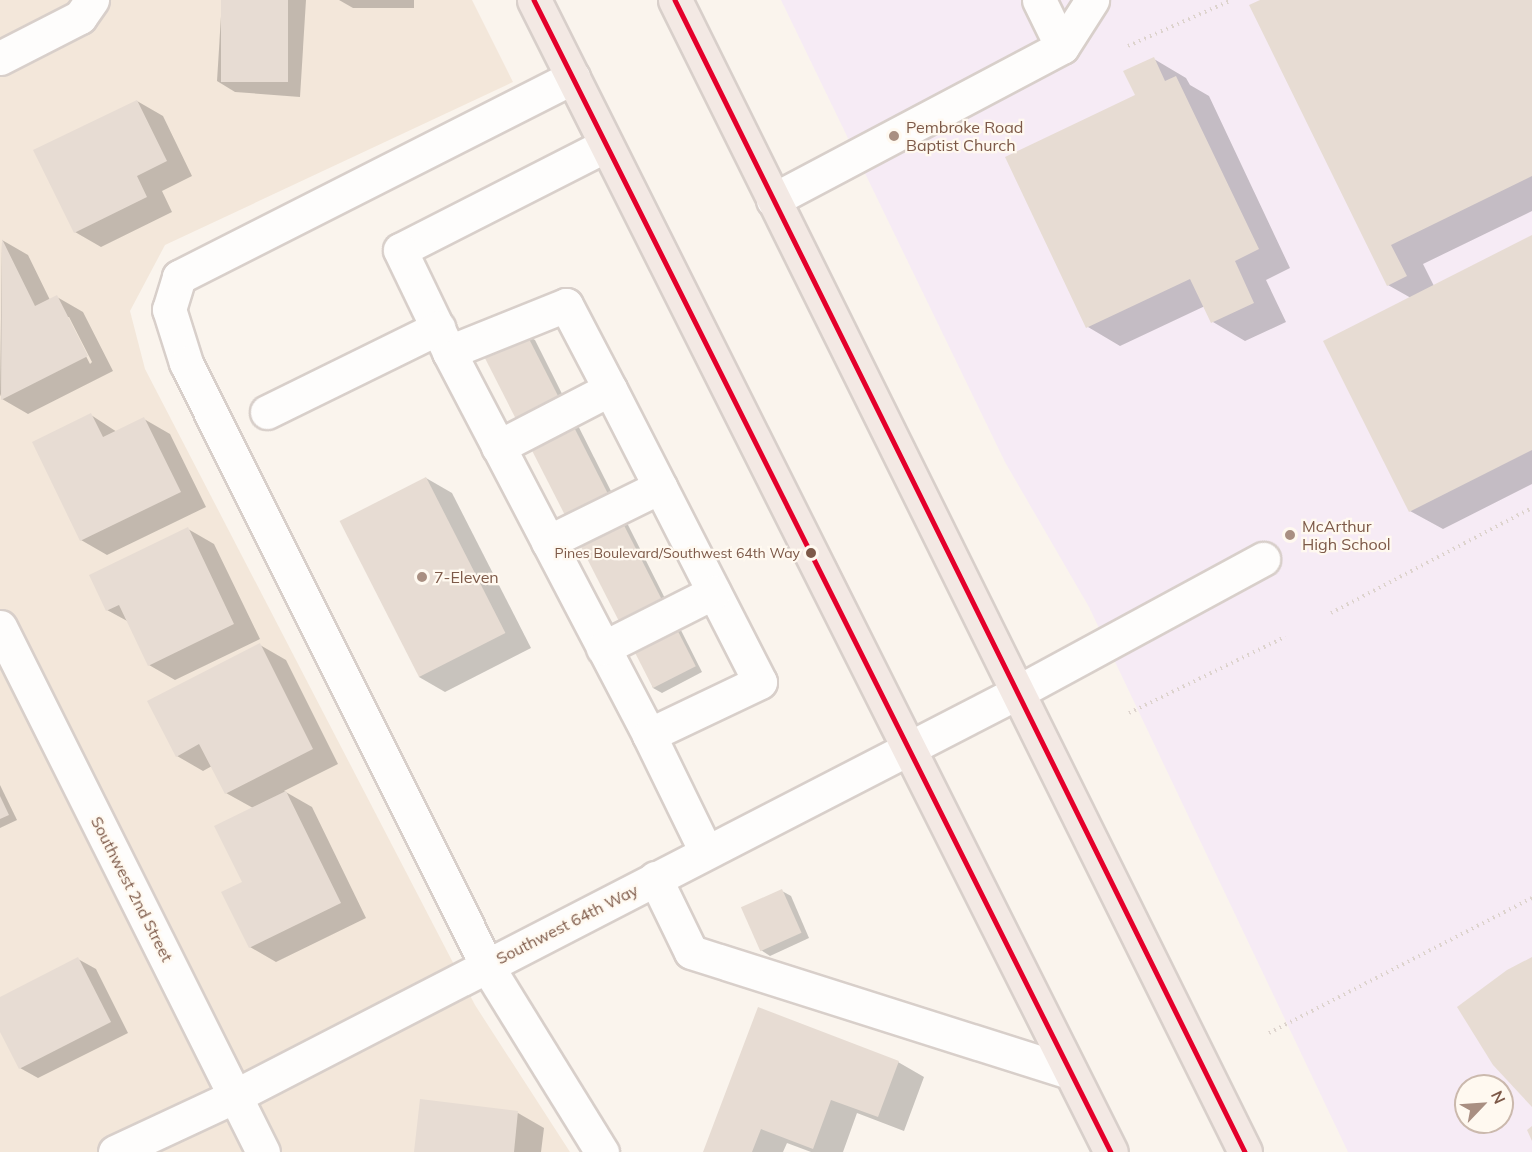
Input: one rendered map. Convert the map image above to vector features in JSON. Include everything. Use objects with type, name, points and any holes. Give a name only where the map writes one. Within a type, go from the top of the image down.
[{"type":"highway","points":[[534,0],[1070,1072],[1105,1150]]},
{"type":"highway","points":[[675,0],[1245,1152]]},
{"type":"street","points":[[0,58],[80,17],[92,0]]},
{"type":"street","points":[[1040,0],[1062,47]]},
{"type":"street","points":[[773,200],[1062,47],[1092,0]]},
{"type":"street","points":[[573,77],[179,277],[169,309],[186,363],[487,966],[602,1152]]},
{"type":"street","points":[[606,145],[400,250],[498,447],[649,735],[706,852]]},
{"type":"street","points":[[267,412],[444,340],[566,305],[760,682],[649,735]]},
{"type":"street","points":[[498,447],[610,389]]},
{"type":"street","points":[[548,542],[660,487]]},
{"type":"street","name":"Southwest 64th Way","points":[[115,1152],[235,1096],[487,966],[1017,692],[1263,559]]},
{"type":"street","points":[[603,648],[714,592]]},
{"type":"street","name":"Southwest 2nd Street","points":[[0,627],[263,1152]]},
{"type":"street","points":[[655,878],[692,952],[1070,1072]]},
{"type":"path","points":[[1128,46],[1232,0]]},
{"type":"path","points":[[1331,613],[1532,508]]},
{"type":"path","points":[[1129,713],[1285,636]]},
{"type":"path","points":[[1269,1033],[1532,898]]},
{"type":"shaded area","points":[[0,0],[472,0],[513,82],[165,245],[130,311],[145,369],[475,1005],[570,1152],[0,1152]]},
{"type":"shaded area","name":"McArthur High School","points":[[781,0],[1532,0],[1532,1152],[1348,1152],[1089,607],[1005,462]]},
{"type":"building","points":[[221,0],[288,0],[288,82],[221,82]]},
{"type":"building","points":[[1260,0],[1532,0],[1532,176],[1391,245],[1407,276],[1387,286],[1249,5]]},
{"type":"building","points":[[1154,57],[1165,81],[1176,76],[1259,249],[1235,261],[1254,303],[1211,323],[1190,279],[1086,328],[1005,157],[1135,95],[1123,71]]},
{"type":"building","points":[[137,100],[167,161],[137,176],[147,197],[74,233],[33,150]]},
{"type":"building","points":[[1532,235],[1532,450],[1409,512],[1323,341]]},
{"type":"building","points":[[2,239],[35,306],[57,295],[88,356],[1,400]]},
{"type":"building","points":[[526,333],[696,666],[653,688],[483,355]]},
{"type":"building","points":[[91,413],[103,437],[144,417],[181,492],[80,541],[32,442]]},
{"type":"building","name":"7-Eleven","points":[[426,477],[505,633],[419,677],[340,521]]},
{"type":"building","points":[[188,527],[234,624],[148,666],[119,605],[106,611],[89,575]]},
{"type":"building","points":[[260,643],[313,749],[225,794],[199,744],[176,757],[147,701]]},
{"type":"building","points":[[286,791],[341,903],[249,948],[221,892],[242,882],[214,826]]},
{"type":"building","points":[[0,796],[9,815],[0,819]]},
{"type":"building","points":[[782,889],[802,933],[760,951],[741,907]]},
{"type":"building","points":[[78,957],[111,1022],[19,1069],[0,1032],[0,997]]},
{"type":"building","points":[[1532,957],[1532,1107],[1514,1088],[1514,1074],[1501,1074],[1493,1065],[1457,1007],[1507,970]]},
{"type":"building","points":[[758,1007],[899,1061],[878,1117],[831,1100],[813,1149],[761,1129],[752,1152],[703,1152]]},
{"type":"building","points":[[420,1099],[518,1111],[514,1152],[414,1152]]},
{"type":"building","points":[[1532,1126],[1532,1141],[1527,1130]]},
{"type":"transit line","points":[[534,0],[1111,1152]]},
{"type":"transit line","points":[[675,0],[1245,1152]]},
{"type":"place","name":"Pembroke Road Baptist Church","points":[[894,136]]},
{"type":"place","name":"McArthur High School","points":[[1290,535]]},
{"type":"place","name":"Pines Boulevard/Southwest 64th Way","points":[[811,553]]},
{"type":"place","name":"7-Eleven","points":[[422,577]]}]
